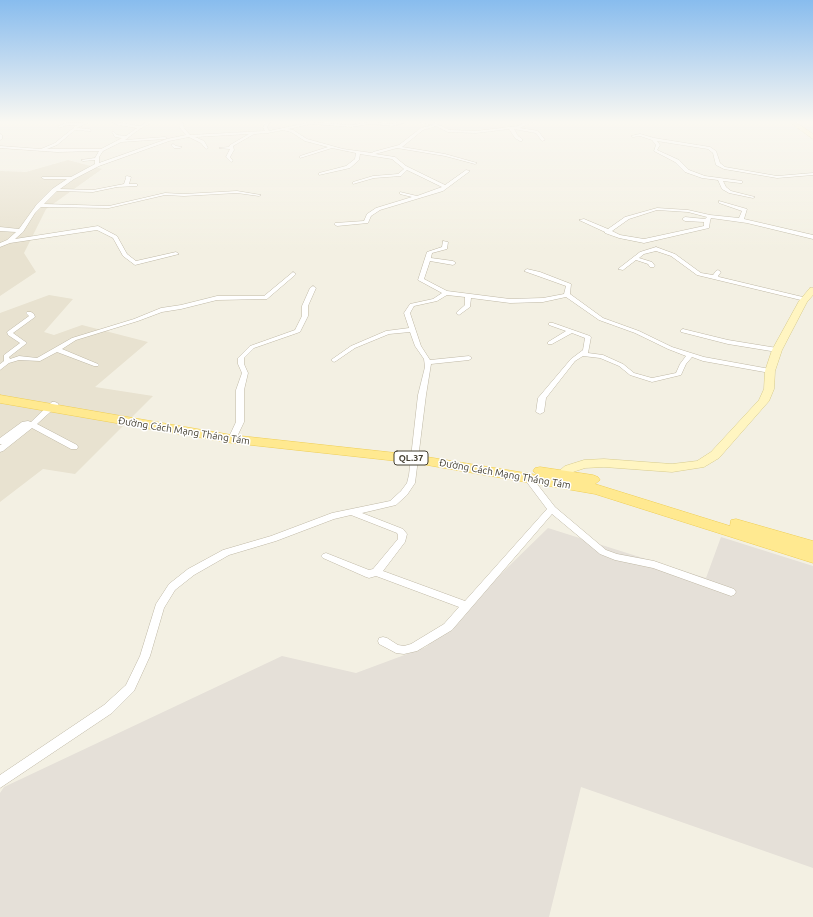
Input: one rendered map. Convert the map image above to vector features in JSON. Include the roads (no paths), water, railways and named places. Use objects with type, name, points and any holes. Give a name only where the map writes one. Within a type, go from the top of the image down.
[{"type":"main road","points":[[561,478],[569,469],[584,464],[672,468],[700,464],[715,455],[758,409],[769,389],[770,371],[777,350],[810,295]]},
{"type":"main road","name":"Đường Cách Mạng Tháng Tám","points":[[0,392],[50,406]]},
{"type":"main road","name":"Đường Cách Mạng Tháng Tám","points":[[0,399],[234,435],[416,456],[561,478],[813,557]]},
{"type":"main road","name":"Đường Cách Mạng Tháng Tám","points":[[416,456],[527,477],[598,481],[813,547]]},
{"type":"street","points":[[0,246],[21,231],[39,205],[54,190],[94,164]]},
{"type":"street","points":[[320,174],[348,167],[352,164]]},
{"type":"street","points":[[401,164],[445,187]]},
{"type":"street","points":[[680,164],[687,171],[700,176],[740,182]]},
{"type":"street","points":[[719,164],[722,168],[777,177],[813,174]]},
{"type":"street","points":[[354,183],[373,177],[399,175],[407,168]]},
{"type":"street","points":[[357,227],[366,225],[369,215],[378,209],[417,198],[445,187],[468,171]]},
{"type":"street","points":[[126,185],[129,177],[127,177]]},
{"type":"street","points":[[44,178],[72,178]]},
{"type":"street","points":[[720,179],[724,188],[729,192],[753,197]]},
{"type":"street","points":[[54,190],[96,190],[135,185]]},
{"type":"street","points":[[39,205],[110,207],[165,194],[184,195],[236,192],[259,195]]},
{"type":"street","points":[[402,193],[417,198]]},
{"type":"street","points":[[721,202],[745,210],[741,220]]},
{"type":"street","points":[[607,232],[627,218],[653,210],[688,211],[709,218]]},
{"type":"street","points":[[582,220],[607,232],[625,238],[648,240],[682,231],[707,227],[709,218]]},
{"type":"street","points":[[685,219],[709,218],[741,220],[813,237]]},
{"type":"street","points":[[337,224],[366,222]]},
{"type":"street","points":[[0,228],[21,231]]},
{"type":"street","points":[[9,241],[98,228],[115,237],[125,255],[135,263],[176,254]]},
{"type":"street","points":[[445,242],[445,248],[432,251],[422,280],[446,293],[468,297],[528,301],[567,295],[601,319],[637,332],[658,344],[690,355],[770,371]]},
{"type":"street","points":[[621,269],[647,250],[660,250],[676,257],[699,274],[717,275],[810,295]]},
{"type":"street","points":[[635,258],[650,263],[652,266]]},
{"type":"street","points":[[429,259],[453,263]]},
{"type":"street","points":[[527,271],[569,285],[567,295]]},
{"type":"street","points":[[0,368],[7,362],[19,358],[38,360],[74,340],[136,320],[161,310],[217,298],[246,297],[263,299],[293,274]]},
{"type":"street","points":[[234,435],[240,422],[240,390],[245,373],[241,364],[241,358],[252,347],[298,331],[306,316],[305,306],[313,288]]},
{"type":"street","points":[[0,782],[108,709],[130,688],[145,656],[159,607],[172,587],[191,572],[212,558],[226,552],[273,539],[332,516],[386,505],[397,500],[411,483],[416,456],[422,395],[428,367],[427,362],[418,346],[407,312],[418,303],[435,300],[446,293]]},
{"type":"street","points":[[459,313],[468,306],[468,297]]},
{"type":"street","points":[[7,362],[6,356],[24,343],[10,334],[10,332],[32,317],[29,313]]},
{"type":"street","points":[[540,412],[541,402],[547,391],[573,360],[583,354],[586,349],[588,337],[551,324]]},
{"type":"street","points":[[334,360],[353,348],[388,332],[412,330]]},
{"type":"street","points":[[550,343],[571,331]]},
{"type":"street","points":[[682,331],[728,342],[777,350]]},
{"type":"street","points":[[57,349],[96,365]]},
{"type":"street","points":[[583,354],[601,356],[621,365],[632,374],[652,380],[679,374],[683,364],[690,355]]},
{"type":"street","points":[[427,362],[469,358]]},
{"type":"street","points":[[0,449],[50,406]]},
{"type":"street","points":[[0,442],[29,425]]},
{"type":"street","points":[[29,425],[74,447]]},
{"type":"street","points":[[527,477],[552,509],[603,552],[616,557],[654,565],[731,592]]},
{"type":"street","points":[[383,641],[396,649],[404,650],[413,648],[448,627],[552,509]]},
{"type":"street","points":[[351,511],[400,531],[403,534],[402,540],[376,572]]},
{"type":"street","points":[[326,556],[366,574],[376,572],[467,606]]}]
